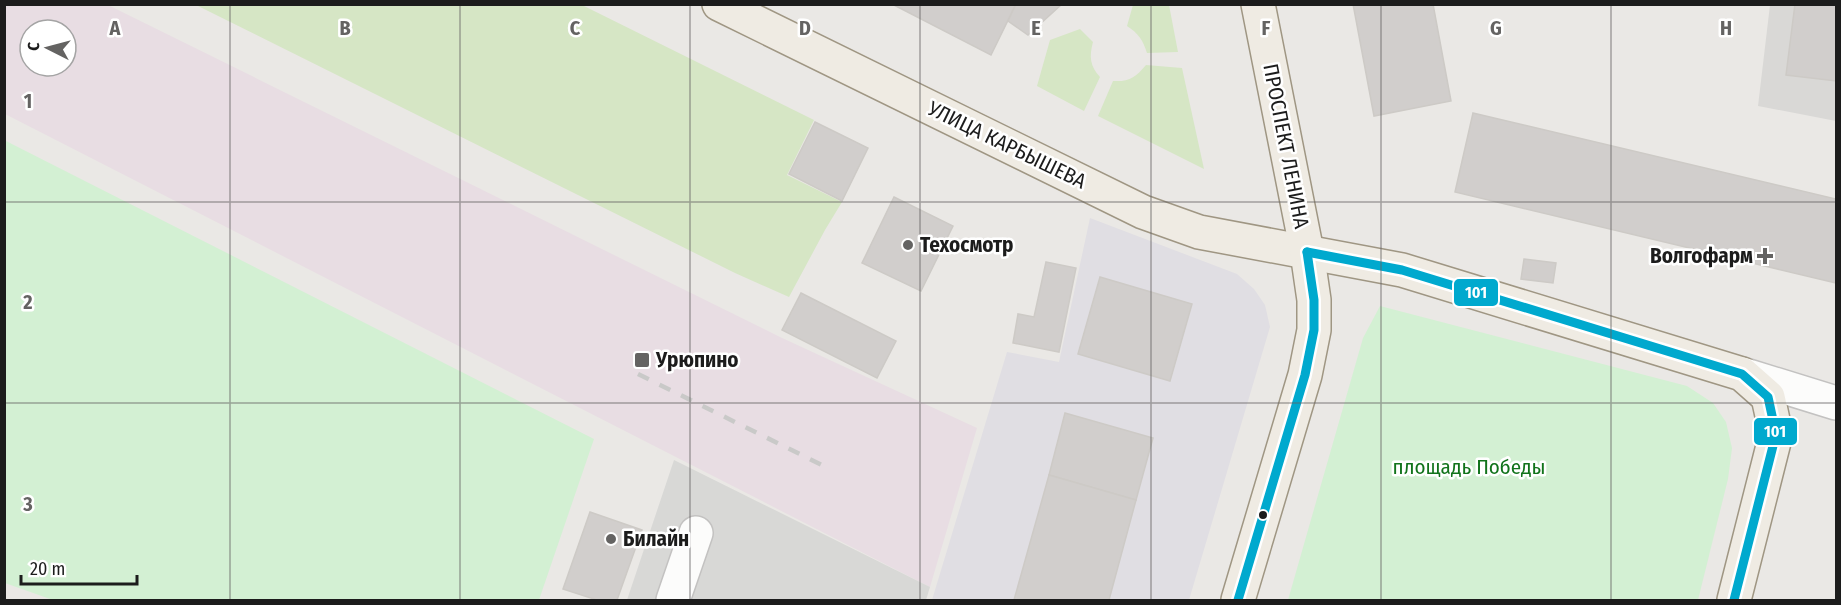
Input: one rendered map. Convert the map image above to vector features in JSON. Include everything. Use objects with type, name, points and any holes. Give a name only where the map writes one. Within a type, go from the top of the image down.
[{"type":"main road","name":"УЛИЦА КАРБЫШЕВА","points":[[719,4],[1143,213],[1199,232],[1307,252]]},
{"type":"main road","name":"ПРОСПЕКТ ЛЕНИНА","points":[[1258,4],[1307,252]]},
{"type":"main road","points":[[1238,600],[1305,375],[1314,330],[1314,300],[1307,252],[1402,270],[1742,375],[1768,397],[1776,434],[1734,600]]},
{"type":"street","points":[[1742,375],[1836,403]]},
{"type":"street","points":[[673,600],[696,533]]},
{"type":"shaded area","name":"Урюпино","points":[[4,5],[108,5],[780,337],[977,428],[930,587],[5,114]]},
{"type":"shaded area","points":[[1770,5],[1836,5],[1836,121],[1758,106]]},
{"type":"shaded area","points":[[1090,218],[1237,274],[1254,289],[1265,305],[1270,327],[1189,600],[1109,600],[1136,500],[1049,476],[1014,600],[932,600],[1007,352],[1059,362]],"holes":[[[1192,304],[1170,381],[1078,354]]]},
{"type":"shaded area","points":[[674,460],[930,587],[926,600],[627,600]]},
{"type":"green space","points":[[196,5],[582,5],[814,120],[787,175],[842,202],[789,297],[735,273]]},
{"type":"green space","points":[[1133,5],[1169,5],[1178,52],[1147,53],[1140,37],[1127,26]]},
{"type":"green space","points":[[1080,29],[1093,42],[1091,61],[1100,77],[1084,111],[1037,86],[1050,40]]},
{"type":"green space","points":[[1146,65],[1182,68],[1204,169],[1098,116],[1113,81],[1132,78]]},
{"type":"green space","points":[[4,140],[594,439],[539,600],[53,600],[5,583]]},
{"type":"green space","name":"площадь Победы","points":[[1380,306],[1687,386],[1713,403],[1726,422],[1732,448],[1728,479],[1698,600],[1288,600],[1363,338]]},
{"type":"building","points":[[892,4],[1016,4],[991,55]]},
{"type":"building","points":[[1016,4],[1062,4],[1028,35],[1008,21]]},
{"type":"building","points":[[1353,4],[1433,4],[1451,101],[1374,116]]},
{"type":"building","points":[[1795,4],[1836,4],[1836,81],[1786,75]]},
{"type":"building","points":[[1473,113],[1836,199],[1836,283],[1455,192]]},
{"type":"building","points":[[815,122],[868,148],[842,201],[789,174]]},
{"type":"building","name":"Техосмотр","points":[[894,197],[953,226],[921,291],[862,263]]},
{"type":"building","points":[[1524,259],[1556,263],[1553,283],[1521,279]]},
{"type":"building","points":[[1046,262],[1076,268],[1059,352],[1013,343],[1018,314],[1034,317]]},
{"type":"building","points":[[1100,277],[1192,304],[1170,381],[1078,354]]},
{"type":"building","points":[[801,293],[896,341],[877,378],[782,330]]},
{"type":"building","points":[[1065,413],[1153,438],[1136,500],[1049,475]]},
{"type":"building","points":[[1049,475],[1136,500],[1109,600],[1014,600]]},
{"type":"building","points":[[590,512],[642,530],[617,600],[597,600],[563,589]]},
{"type":"railway","points":[[638,374],[830,469]]},
{"type":"transit line","name":"101","points":[[1307,252],[1402,270],[1742,374],[1768,397],[1776,434],[1734,600]]},
{"type":"transit line","name":"101","points":[[1238,600],[1305,375],[1314,330],[1314,300],[1307,252]]},
{"type":"place","name":"Техосмотр","points":[[908,245]]},
{"type":"place","name":"Волгофарм","points":[[1765,256]]},
{"type":"place","name":"Урюпино","points":[[642,360]]},
{"type":"place","name":"Билайн","points":[[611,539]]}]
